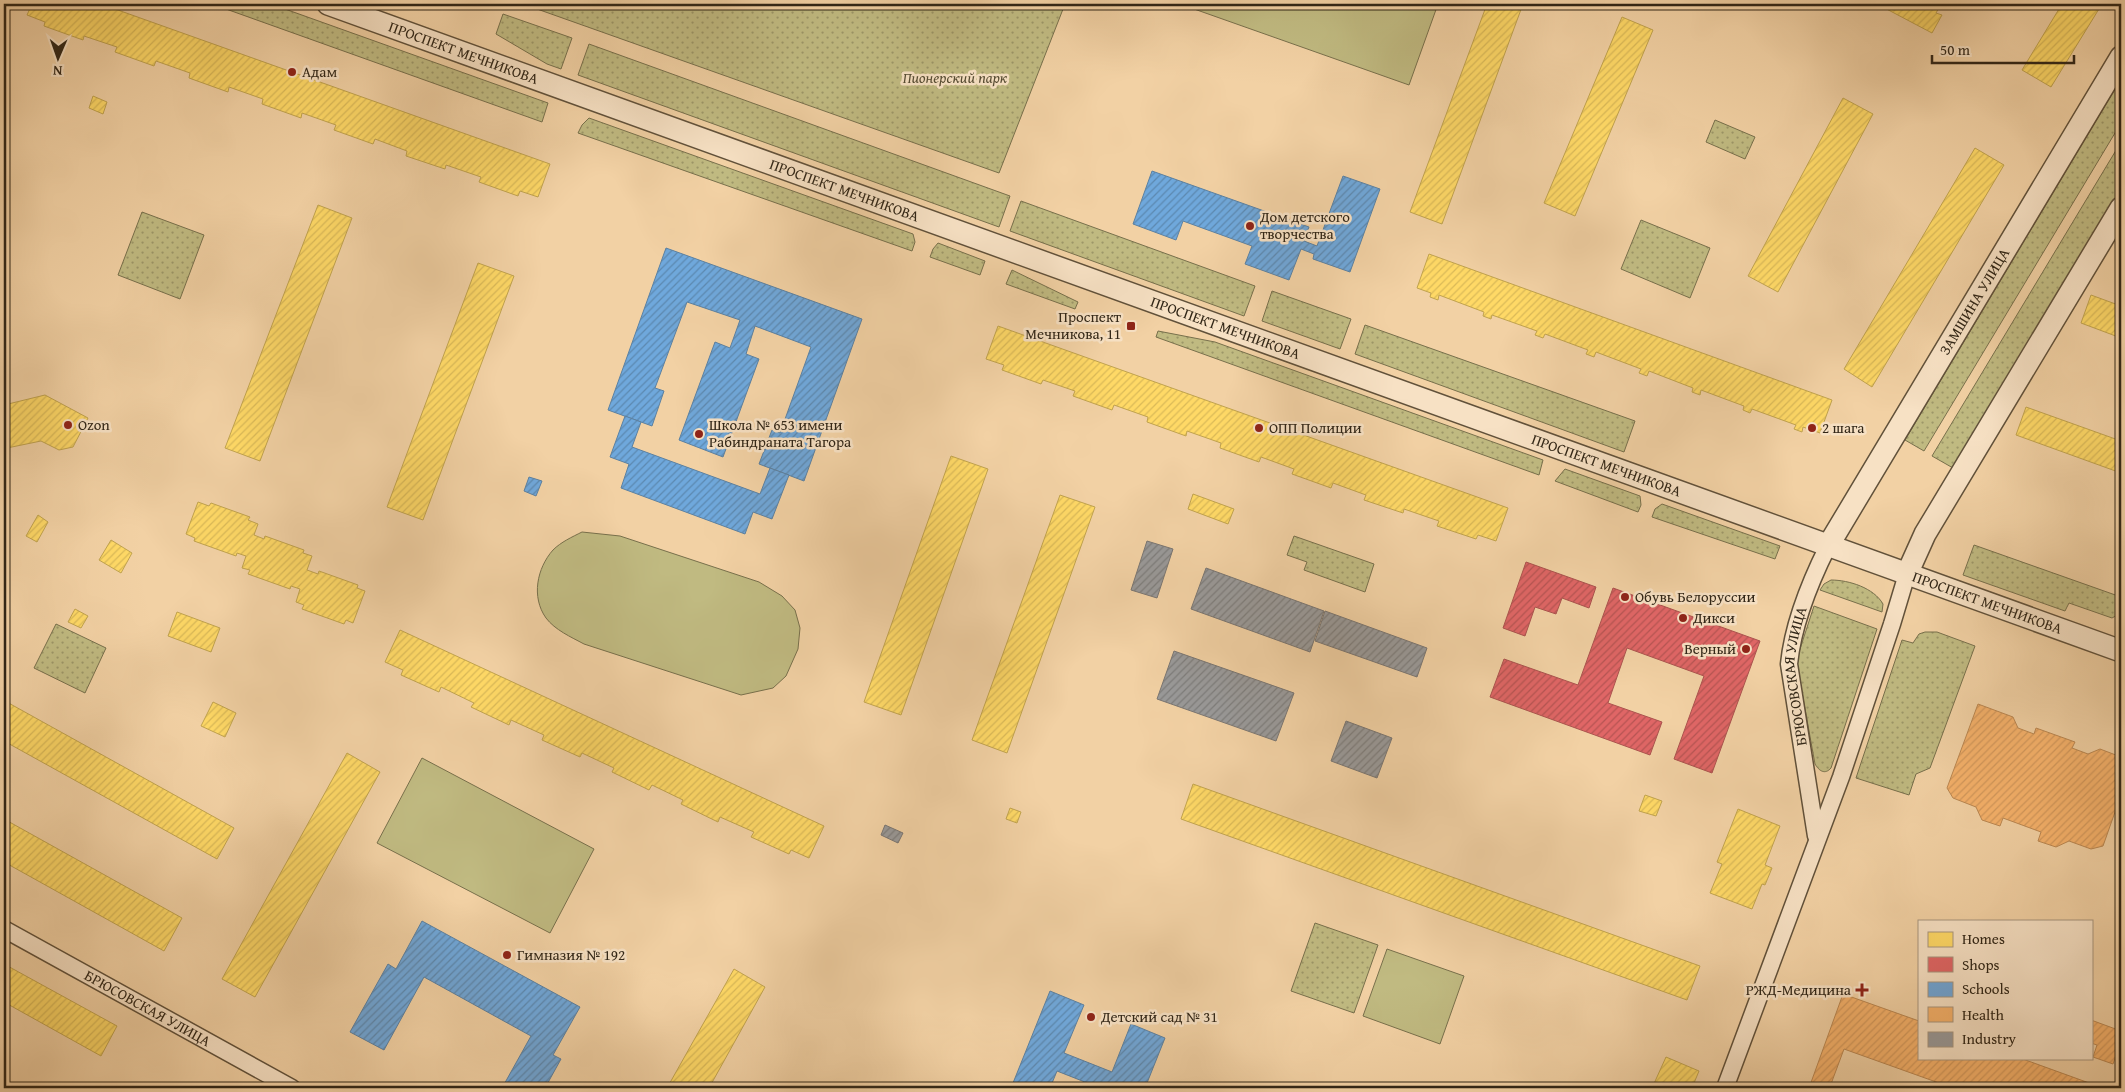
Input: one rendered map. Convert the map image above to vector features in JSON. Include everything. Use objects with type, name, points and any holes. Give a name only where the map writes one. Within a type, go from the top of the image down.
[{"type":"street","name":"ПРОСПЕКТ МЕЧНИКОВА","points":[[328,4],[2121,651]]},
{"type":"street","name":"ЗАМШИНА УЛИЦА","points":[[1828,546],[2121,57]]},
{"type":"street","points":[[1907,574],[1925,534],[2121,208]]},
{"type":"street","name":"БРЮСОВСКАЯ УЛИЦА","points":[[1816,839],[1789,664],[1790,650],[1800,616],[1816,569],[1828,546]]},
{"type":"street","name":"БРЮСОВСКАЯ УЛИЦА","points":[[1725,1088],[1844,768],[1907,574]]},
{"type":"street","name":"БРЮСОВСКАЯ УЛИЦА","points":[[4,928],[292,1088]]},
{"type":"green space","points":[[212,4],[271,4],[548,103],[542,122]]},
{"type":"green space","name":"Пионерский парк","points":[[523,4],[1065,4],[999,173]]},
{"type":"green space","points":[[1180,4],[1438,4],[1409,85]]},
{"type":"green space","points":[[503,14],[572,38],[561,69],[547,64],[496,34]]},
{"type":"green space","points":[[589,44],[1010,196],[999,227],[578,75]]},
{"type":"green space","points":[[2121,79],[2121,123],[1924,451],[1905,440]]},
{"type":"green space","points":[[589,118],[913,234],[915,242],[912,251],[578,133],[582,125]]},
{"type":"green space","points":[[1715,120],[1755,137],[1745,159],[1706,142]]},
{"type":"green space","points":[[2121,142],[2121,189],[1953,468],[1932,456]]},
{"type":"green space","points":[[1021,201],[1255,286],[1244,316],[1010,231]]},
{"type":"green space","points":[[142,212],[204,235],[180,299],[118,275]]},
{"type":"green space","points":[[1641,220],[1710,248],[1690,298],[1621,269]]},
{"type":"green space","points":[[938,243],[985,261],[980,275],[930,257]]},
{"type":"green space","points":[[1012,270],[1078,302],[1075,309],[1006,284]]},
{"type":"green space","points":[[1272,291],[1351,319],[1340,349],[1262,321]]},
{"type":"green space","points":[[1365,325],[1635,421],[1624,452],[1355,354]]},
{"type":"green space","points":[[1158,331],[1215,342],[1543,460],[1539,475],[1156,337]]},
{"type":"green space","points":[[1565,469],[1640,496],[1641,505],[1638,512],[1555,481]]},
{"type":"green space","points":[[1662,504],[1780,546],[1775,559],[1652,517],[1655,509]]},
{"type":"green space","points":[[582,532],[620,536],[759,582],[782,596],[795,610],[800,628],[798,649],[786,676],[773,688],[741,695],[584,644],[559,630],[546,618],[541,610],[537,592],[540,574],[547,557],[553,550],[563,542]]},
{"type":"green space","points":[[1294,536],[1374,564],[1365,592],[1304,570],[1307,562],[1287,555]]},
{"type":"green space","points":[[1974,545],[2121,597],[2121,613],[2112,618],[2069,603],[2065,611],[1963,575]]},
{"type":"green space","points":[[1831,580],[1853,583],[1867,589],[1879,598],[1883,604],[1882,612],[1820,590],[1824,584]]},
{"type":"green space","points":[[1814,606],[1877,629],[1831,768],[1824,772],[1818,769],[1815,764],[1797,665],[1799,652]]},
{"type":"green space","points":[[56,624],[106,648],[85,693],[34,668]]},
{"type":"green space","points":[[1937,632],[1975,646],[1930,768],[1916,774],[1909,795],[1856,778],[1902,640],[1913,643],[1919,634]]},
{"type":"green space","points":[[422,758],[594,849],[550,933],[377,843]]},
{"type":"green space","points":[[1315,923],[1378,945],[1354,1013],[1291,991]]},
{"type":"green space","points":[[1387,949],[1464,976],[1440,1044],[1363,1016]]},
{"type":"building: Homes","points":[[32,4],[101,4],[550,164],[538,197],[520,191],[518,196],[479,182],[481,177],[446,165],[445,169],[406,156],[407,151],[375,139],[373,144],[334,130],[336,125],[302,113],[301,118],[262,104],[263,99],[229,87],[228,92],[189,78],[190,73],[156,61],[154,66],[115,52],[117,47],[84,36],[83,40],[44,26],[45,22],[27,15]]},
{"type":"building: Homes","points":[[1487,4],[1523,4],[1442,224],[1410,212]]},
{"type":"building: Homes","points":[[1877,4],[1941,4],[1936,13],[1942,15],[1932,33]]},
{"type":"building: Homes","points":[[2062,4],[2102,4],[2051,87],[2022,70]]},
{"type":"building: Homes","points":[[1622,17],[1653,30],[1575,216],[1544,203]]},
{"type":"building: Homes","points":[[93,96],[107,102],[103,114],[89,108]]},
{"type":"building: Homes","points":[[1843,98],[1873,114],[1778,292],[1748,276]]},
{"type":"building: Homes","points":[[1975,148],[2004,165],[1872,387],[1844,369]]},
{"type":"building: Homes","points":[[318,205],[352,218],[260,461],[225,448]]},
{"type":"building: Homes","points":[[1429,254],[1832,400],[1820,433],[1803,427],[1802,432],[1794,429],[1796,425],[1752,409],[1750,413],[1743,410],[1744,406],[1701,390],[1700,395],[1692,392],[1693,388],[1649,371],[1647,376],[1639,373],[1641,369],[1596,352],[1594,357],[1586,354],[1588,350],[1545,334],[1543,338],[1535,335],[1537,331],[1492,315],[1491,319],[1483,316],[1484,312],[1439,295],[1438,300],[1430,297],[1431,293],[1417,288]]},
{"type":"building: Homes","points":[[478,263],[514,276],[423,520],[387,507]]},
{"type":"building: Homes","points":[[2091,295],[2121,306],[2121,338],[2081,323]]},
{"type":"building: Homes","points":[[998,326],[1508,508],[1496,541],[1478,535],[1476,539],[1437,526],[1439,521],[1404,509],[1403,513],[1364,500],[1366,495],[1333,483],[1331,488],[1292,474],[1294,469],[1261,457],[1259,462],[1220,448],[1221,443],[1187,431],[1186,436],[1147,422],[1148,417],[1114,405],[1112,410],[1073,396],[1075,391],[1043,380],[1041,384],[1002,370],[1004,365],[986,359]]},
{"type":"building: Homes","points":[[45,395],[88,418],[73,447],[59,450],[41,441],[7,448],[4,453],[4,405]]},
{"type":"building: Homes","points":[[2026,407],[2121,441],[2121,473],[2016,435]]},
{"type":"building: Homes","points":[[951,456],[988,469],[901,715],[864,702]]},
{"type":"building: Homes","points":[[1193,494],[1234,509],[1228,524],[1188,509]]},
{"type":"building: Homes","points":[[1060,495],[1095,507],[1007,753],[972,740]]},
{"type":"building: Homes","points":[[198,502],[209,506],[211,503],[250,517],[248,520],[258,524],[254,535],[264,539],[265,536],[304,550],[303,553],[312,556],[307,570],[318,574],[319,571],[358,585],[357,588],[365,591],[353,623],[346,620],[344,624],[302,609],[304,605],[296,602],[300,589],[291,586],[290,589],[248,574],[250,570],[242,568],[246,556],[237,553],[236,556],[194,541],[195,538],[186,534]]},
{"type":"building: Homes","points":[[38,515],[48,522],[37,542],[26,536]]},
{"type":"building: Homes","points":[[111,540],[132,553],[121,573],[99,560]]},
{"type":"building: Homes","points":[[75,609],[88,616],[81,628],[68,622]]},
{"type":"building: Homes","points":[[177,612],[220,628],[211,652],[168,636]]},
{"type":"building: Homes","points":[[400,630],[824,826],[809,858],[791,850],[789,854],[751,837],[754,832],[720,817],[718,822],[681,804],[683,800],[652,785],[649,790],[612,772],[614,768],[582,753],[580,757],[542,740],[544,735],[511,720],[509,725],[471,707],[474,703],[441,687],[439,692],[401,675],[403,670],[385,662]]},
{"type":"building: Homes","points":[[5,701],[234,828],[217,859],[4,741]]},
{"type":"building: Homes","points":[[213,702],[236,713],[225,737],[201,726]]},
{"type":"building: Homes","points":[[347,753],[380,772],[255,997],[222,979]]},
{"type":"building: Homes","points":[[1193,784],[1700,966],[1687,1000],[1181,819]]},
{"type":"building: Homes","points":[[1645,795],[1662,801],[1656,816],[1639,811]]},
{"type":"building: Homes","points":[[1010,808],[1021,812],[1017,823],[1006,819]]},
{"type":"building: Homes","points":[[1738,809],[1780,826],[1765,865],[1772,868],[1765,885],[1762,884],[1752,909],[1710,893],[1722,864],[1717,862]]},
{"type":"building: Homes","points":[[4,819],[182,918],[164,951],[4,862]]},
{"type":"building: Homes","points":[[4,964],[117,1026],[101,1056],[4,1002]]},
{"type":"building: Homes","points":[[734,969],[765,987],[709,1088],[667,1088]]},
{"type":"building: Homes","points":[[1666,1057],[1699,1071],[1692,1088],[1652,1088]]},
{"type":"building: Shops","points":[[1526,562],[1596,587],[1589,608],[1562,598],[1556,614],[1535,607],[1525,636],[1503,628]]},
{"type":"building: Shops","points":[[1613,588],[1760,641],[1712,773],[1674,759],[1704,676],[1627,648],[1608,703],[1662,722],[1650,755],[1490,697],[1504,659],[1578,685]]},
{"type":"building: Schools","name":"Дом детского творчества","points":[[1152,171],[1309,227],[1304,241],[1317,246],[1343,176],[1380,189],[1350,272],[1313,259],[1314,254],[1301,249],[1289,280],[1245,264],[1252,246],[1183,221],[1176,240],[1133,224]]},
{"type":"building: Schools","points":[[666,248],[862,319],[804,481],[759,464],[772,430],[780,433],[811,347],[755,326],[746,354],[759,359],[723,457],[679,440],[715,342],[730,348],[740,320],[687,302],[655,388],[664,391],[652,426],[608,410]]},
{"type":"building: Schools","points":[[625,416],[641,422],[632,447],[760,494],[770,468],[789,475],[772,519],[753,512],[745,534],[621,488],[629,464],[610,457]]},
{"type":"building: Schools","points":[[529,477],[542,481],[536,496],[524,491]]},
{"type":"building: Schools","points":[[422,921],[580,1007],[553,1055],[561,1059],[545,1088],[502,1088],[531,1036],[424,977],[384,1050],[350,1032],[388,964],[396,969]]},
{"type":"building: Schools","points":[[1050,991],[1084,1005],[1064,1053],[1112,1072],[1131,1024],[1165,1038],[1145,1088],[1100,1088],[1057,1071],[1050,1088],[1011,1088]]},
{"type":"building: Health","points":[[1978,704],[2013,717],[2018,728],[2034,734],[2036,728],[2075,742],[2072,748],[2088,754],[2100,749],[2121,757],[2121,795],[2103,846],[2091,849],[2069,841],[2056,847],[2038,841],[2041,832],[2003,818],[2000,826],[1982,820],[1976,807],[1953,798],[1947,788]]},
{"type":"building: Health","points":[[1843,994],[1918,1021],[1918,1060],[2026,1060],[2103,1088],[1953,1088],[1844,1049],[1831,1084],[1840,1088],[1809,1088]]},
{"type":"building: Health","points":[[2092,1020],[2121,1031],[2121,1041],[2113,1064],[2093,1057],[2097,1045],[2092,1043]]},
{"type":"building: Industry","points":[[1147,541],[1173,549],[1157,598],[1131,590]]},
{"type":"building: Industry","points":[[1206,568],[1324,611],[1310,652],[1191,609]]},
{"type":"building: Industry","points":[[1325,611],[1427,648],[1417,677],[1315,641]]},
{"type":"building: Industry","points":[[1174,651],[1294,693],[1276,741],[1157,699]]},
{"type":"building: Industry","points":[[1346,721],[1392,738],[1377,778],[1331,761]]},
{"type":"building: Industry","points":[[885,825],[903,833],[898,843],[881,835]]},
{"type":"place","name":"Адам","points":[[292,72]]},
{"type":"place","name":"Дом детского творчества","points":[[1250,226]]},
{"type":"place","name":"Проспект Мечникова, 11","points":[[1131,326]]},
{"type":"place","name":"Ozon","points":[[68,425]]},
{"type":"place","name":"ОПП Полиции","points":[[1259,428]]},
{"type":"place","name":"2 шага","points":[[1812,428]]},
{"type":"place","name":"Школа № 653 имени Рабиндраната Тагора","points":[[699,434]]},
{"type":"place","name":"Обувь Белоруссии","points":[[1625,597]]},
{"type":"place","name":"Дикси","points":[[1683,618]]},
{"type":"place","name":"Верный","points":[[1746,649]]},
{"type":"place","name":"Гимназия № 192","points":[[507,955]]},
{"type":"place","name":"РЖД-Медицина","points":[[1862,990]]},
{"type":"place","name":"Детский сад № 31","points":[[1091,1017]]}]
